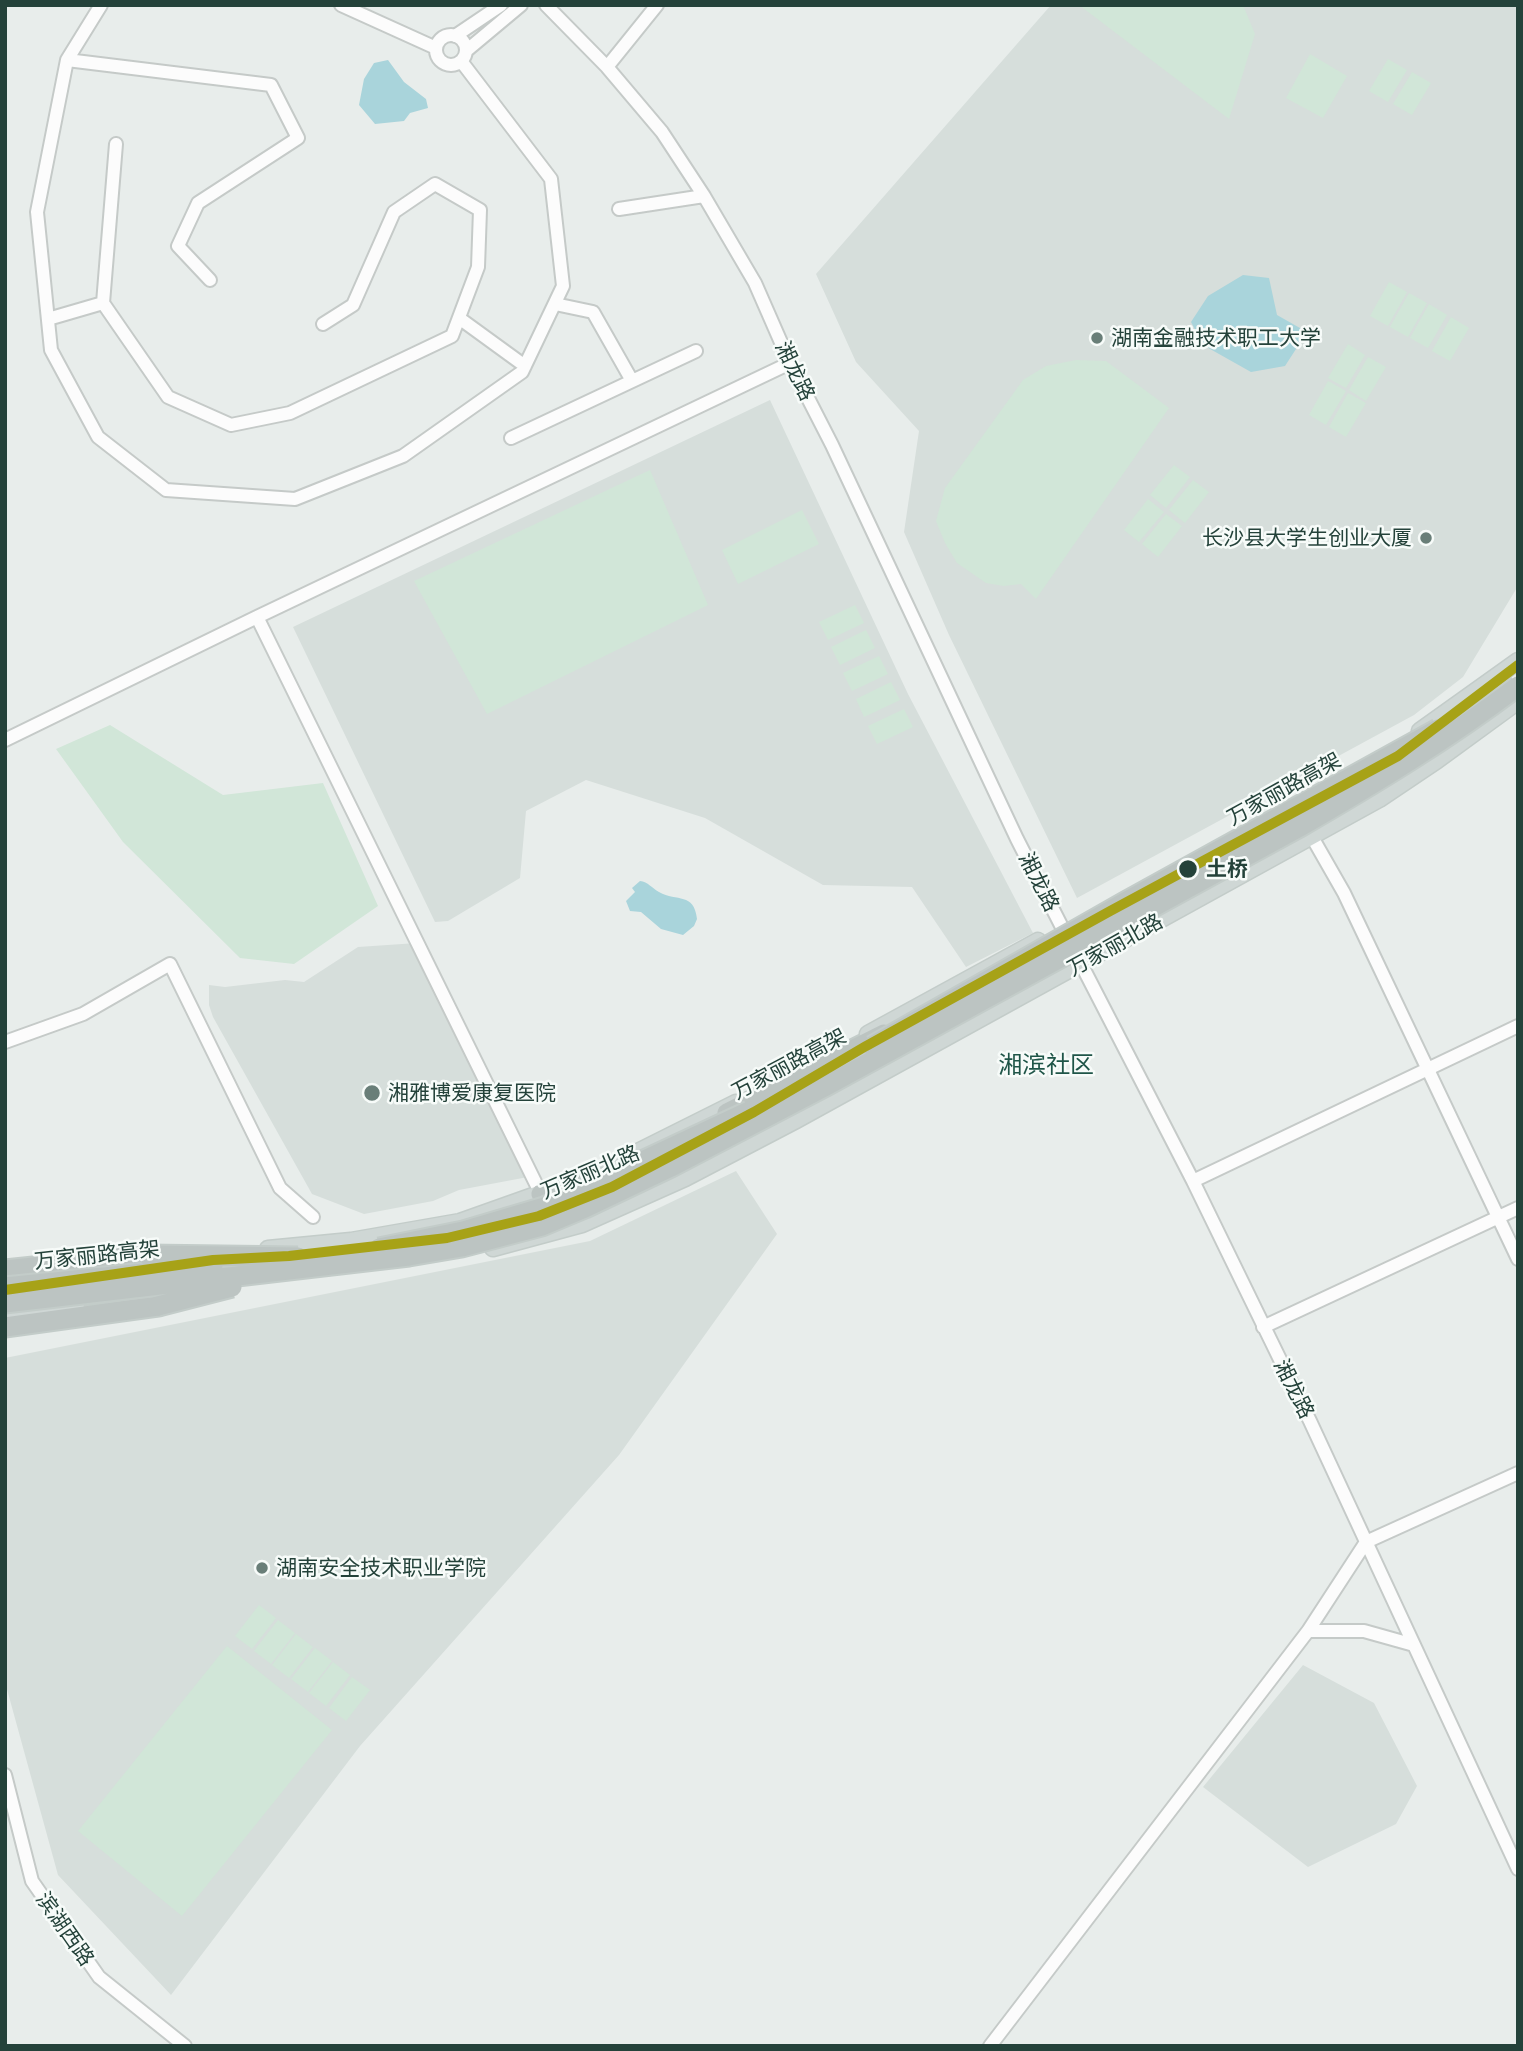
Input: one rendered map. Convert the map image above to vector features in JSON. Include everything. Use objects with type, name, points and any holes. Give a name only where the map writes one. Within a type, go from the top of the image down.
[{"type":"highway","name":"万家丽路高架","points":[[5,1303],[299,1263],[463,1231],[544,1207],[645,1162],[822,1075],[1428,735],[1460,716],[1518,671]]},
{"type":"highway","name":"万家丽路高架","points":[[5,1287],[462,1247],[542,1226],[609,1196],[802,1099],[1298,828],[1467,725],[1518,686]]},
{"type":"highway","points":[[541,1194],[590,1181],[951,1001]]},
{"type":"highway","points":[[5,1270],[147,1255],[299,1263]]},
{"type":"highway","points":[[5,1327],[158,1306],[299,1263]]},
{"type":"main road","name":"万家丽北路","points":[[5,1278],[351,1241],[460,1222],[587,1177],[825,1058],[1382,754],[1425,728],[1518,661]]},
{"type":"main road","name":"万家丽北路","points":[[5,1313],[399,1265],[515,1243],[582,1224],[697,1172],[1312,837],[1379,799],[1518,701]]},
{"type":"street","points":[[100,5],[67,60],[37,212],[51,350],[98,437],[166,490],[295,499],[402,456],[522,372],[563,286],[551,179],[463,56],[462,40],[455,36]]},
{"type":"street","points":[[341,5],[436,48]]},
{"type":"street","points":[[501,5],[455,36],[443,38],[436,48],[437,56],[443,64],[453,65],[521,5]]},
{"type":"street","name":"湘龙路","points":[[546,5],[607,67],[662,132],[704,196],[755,283],[790,363],[832,444],[1017,839],[1193,1181],[1310,1421],[1518,1869]]},
{"type":"street","points":[[607,67],[657,5]]},
{"type":"street","points":[[67,60],[271,85],[298,138],[198,203],[178,246],[210,280]]},
{"type":"street","points":[[116,144],[103,303],[167,397],[231,425],[290,413],[452,336],[478,267],[480,210],[435,184],[394,212],[353,305],[323,324]]},
{"type":"street","points":[[619,209],[704,196]]},
{"type":"street","points":[[47,319],[103,303]]},
{"type":"street","points":[[555,304],[593,312],[631,379]]},
{"type":"street","points":[[459,318],[525,366]]},
{"type":"street","points":[[511,438],[631,379],[696,351]]},
{"type":"street","points":[[5,740],[790,363]]},
{"type":"street","points":[[257,617],[541,1194]]},
{"type":"street","points":[[1312,837],[1344,893],[1518,1259]]},
{"type":"street","points":[[5,1042],[83,1014],[170,964],[280,1188],[313,1217]]},
{"type":"street","points":[[1193,1181],[1518,1026]]},
{"type":"street","points":[[1263,1327],[1518,1208]]},
{"type":"street","points":[[990,2046],[1308,1631],[1366,1542],[1518,1472]]},
{"type":"street","points":[[1308,1631],[1364,1631],[1414,1645]]},
{"type":"street","name":"滨湖西路","points":[[5,1775],[32,1881],[99,1977],[185,2046]]},
{"type":"shaded area","points":[[1051,5],[1518,5],[1518,586],[1463,677],[1414,715],[1077,898],[949,635],[904,532],[919,431],[856,362],[816,274]]},
{"type":"shaded area","points":[[770,400],[908,694],[1033,933],[966,967],[912,887],[823,885],[705,818],[586,780],[526,811],[520,878],[448,921],[435,922],[293,627]]},
{"type":"shaded area","name":"湘雅博爱康复医院","points":[[417,943],[528,1177],[459,1190],[433,1201],[364,1214],[312,1194],[213,1017],[209,1005],[209,985],[225,987],[285,980],[304,982],[358,947]]},
{"type":"shaded area","name":"湖南安全技术职业学院","points":[[736,1171],[777,1234],[619,1455],[360,1746],[171,1995],[58,1875],[5,1682],[5,1358],[590,1241]]},
{"type":"shaded area","points":[[1303,1665],[1374,1703],[1417,1786],[1396,1824],[1308,1867],[1203,1787]]},
{"type":"green space","points":[[1079,5],[1243,5],[1255,34],[1229,119]]},
{"type":"green space","points":[[1310,54],[1347,76],[1323,118],[1286,98]]},
{"type":"green space","points":[[1388,59],[1407,70],[1388,102],[1369,91]]},
{"type":"green space","points":[[1412,72],[1431,83],[1412,115],[1393,104]]},
{"type":"green space","points":[[1389,282],[1407,292],[1388,326],[1370,316]]},
{"type":"green space","points":[[1409,293],[1427,303],[1408,337],[1390,327]]},
{"type":"green space","points":[[1429,304],[1447,315],[1428,348],[1410,338]]},
{"type":"green space","points":[[1451,317],[1469,328],[1450,361],[1432,351]]},
{"type":"green space","points":[[1348,344],[1365,355],[1346,388],[1328,378]]},
{"type":"green space","points":[[1368,357],[1386,367],[1366,401],[1349,390]]},
{"type":"green space","points":[[1076,360],[1106,361],[1169,408],[1036,599],[1021,584],[1004,586],[986,583],[957,563],[936,521],[945,488],[1023,380],[1046,366]]},
{"type":"green space","points":[[1328,381],[1346,391],[1326,425],[1309,415]]},
{"type":"green space","points":[[1348,393],[1366,403],[1346,437],[1329,427]]},
{"type":"green space","points":[[1174,465],[1190,477],[1166,508],[1150,495]]},
{"type":"green space","points":[[650,470],[708,605],[487,714],[414,581]]},
{"type":"green space","points":[[1193,480],[1209,492],[1185,523],[1169,510]]},
{"type":"green space","points":[[1148,499],[1164,512],[1139,542],[1124,530]]},
{"type":"green space","points":[[802,510],[819,544],[738,584],[722,550]]},
{"type":"green space","points":[[1166,514],[1182,526],[1158,557],[1142,544]]},
{"type":"green space","points":[[855,605],[864,623],[828,640],[819,622]]},
{"type":"green space","points":[[866,630],[875,648],[840,665],[831,647]]},
{"type":"green space","points":[[879,656],[888,674],[852,691],[843,673]]},
{"type":"green space","points":[[891,682],[900,700],[864,717],[856,699]]},
{"type":"green space","points":[[904,709],[913,727],[877,744],[868,726]]},
{"type":"green space","points":[[110,725],[223,795],[323,783],[378,906],[294,964],[240,958],[123,842],[56,749]]},
{"type":"green space","points":[[259,1605],[276,1618],[252,1649],[235,1636]]},
{"type":"green space","points":[[278,1620],[295,1633],[271,1664],[254,1651]]},
{"type":"green space","points":[[296,1634],[313,1647],[289,1678],[272,1665]]},
{"type":"green space","points":[[227,1646],[332,1730],[182,1916],[78,1831]]},
{"type":"green space","points":[[315,1648],[332,1661],[308,1692],[291,1679]]},
{"type":"green space","points":[[333,1662],[350,1675],[326,1706],[309,1693]]},
{"type":"green space","points":[[352,1677],[370,1690],[346,1721],[329,1708]]},
{"type":"water","points":[[388,60],[404,82],[426,99],[428,108],[410,113],[404,121],[375,124],[359,105],[364,79],[374,63]]},
{"type":"water","points":[[1243,275],[1269,278],[1277,315],[1307,332],[1285,366],[1251,372],[1203,345],[1191,322],[1208,296]]},
{"type":"water","points":[[640,881],[666,895],[688,901],[695,910],[697,919],[694,926],[683,935],[661,929],[641,912],[630,911],[626,901],[635,892],[632,888]]},
{"type":"transit line","points":[[5,1290],[213,1260],[289,1256],[447,1238],[539,1216],[612,1187],[754,1112],[866,1046],[1110,911],[1398,756],[1518,665]]},
{"type":"place","name":"湖南金融技术职工大学","points":[[1097,338]]},
{"type":"place","name":"长沙县大学生创业大厦","points":[[1426,538]]},
{"type":"place","name":"土桥","points":[[1188,869]]},
{"type":"place","name":"湘雅博爱康复医院","points":[[372,1093]]},
{"type":"place","name":"湖南安全技术职业学院","points":[[262,1568]]},
{"type":"district","name":"湘滨社区","points":[[1046,1065]]}]
